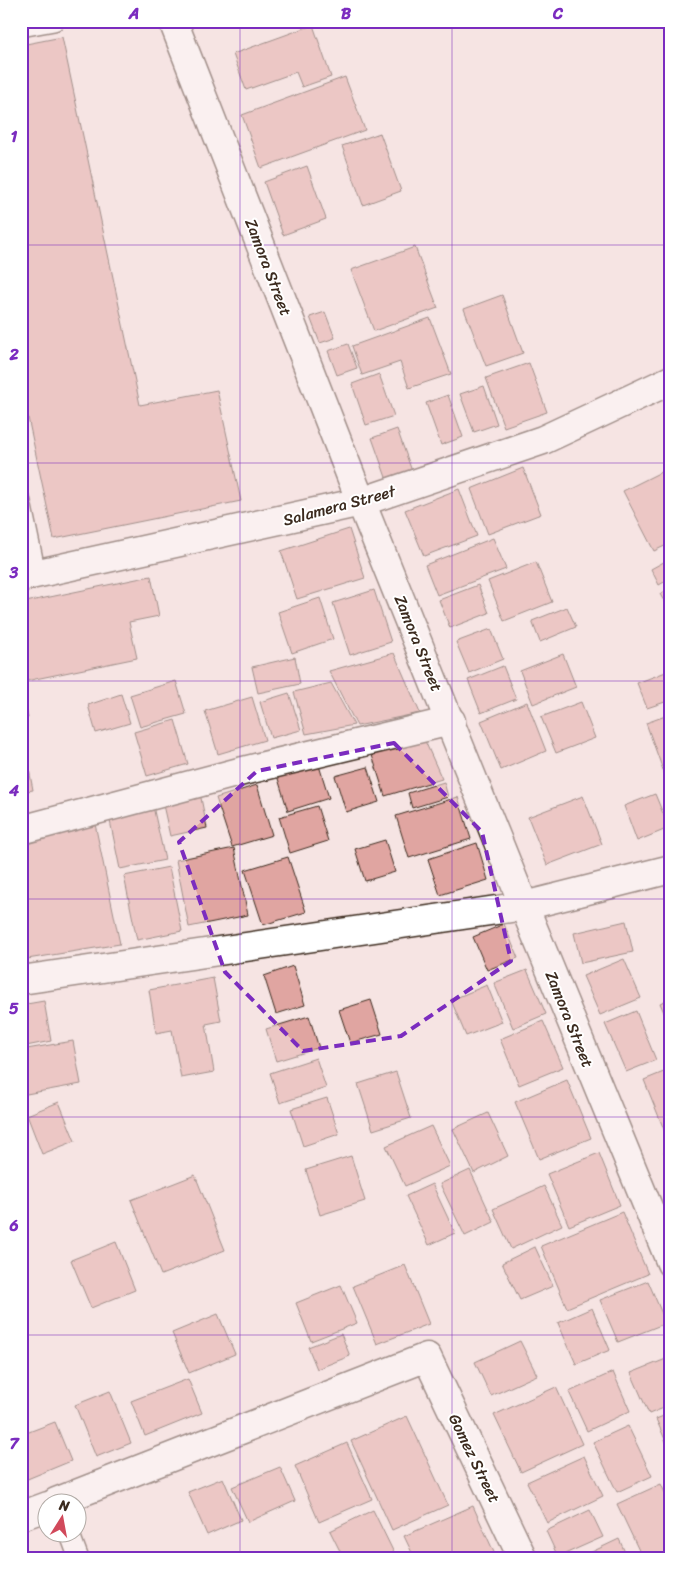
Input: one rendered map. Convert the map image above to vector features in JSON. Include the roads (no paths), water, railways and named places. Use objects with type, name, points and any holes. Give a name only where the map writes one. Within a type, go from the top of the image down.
[{"type":"street","name":"Zamora Street","points":[[174,21],[361,502],[671,1263]]},
{"type":"street","name":"Salamera Street","points":[[29,576],[361,502],[542,440],[671,380]]},
{"type":"street","points":[[21,830],[243,771],[451,721]]},
{"type":"street","points":[[21,980],[524,906],[670,871]]},
{"type":"street","name":"Gomez Street","points":[[82,1492],[427,1357],[523,1559]]},
{"type":"street","points":[[21,1516],[38,1510]]},
{"type":"lane","points":[[21,27],[54,21]]},
{"type":"lane","points":[[21,502],[29,576]]},
{"type":"lane","points":[[73,1542],[79,1559]]}]
